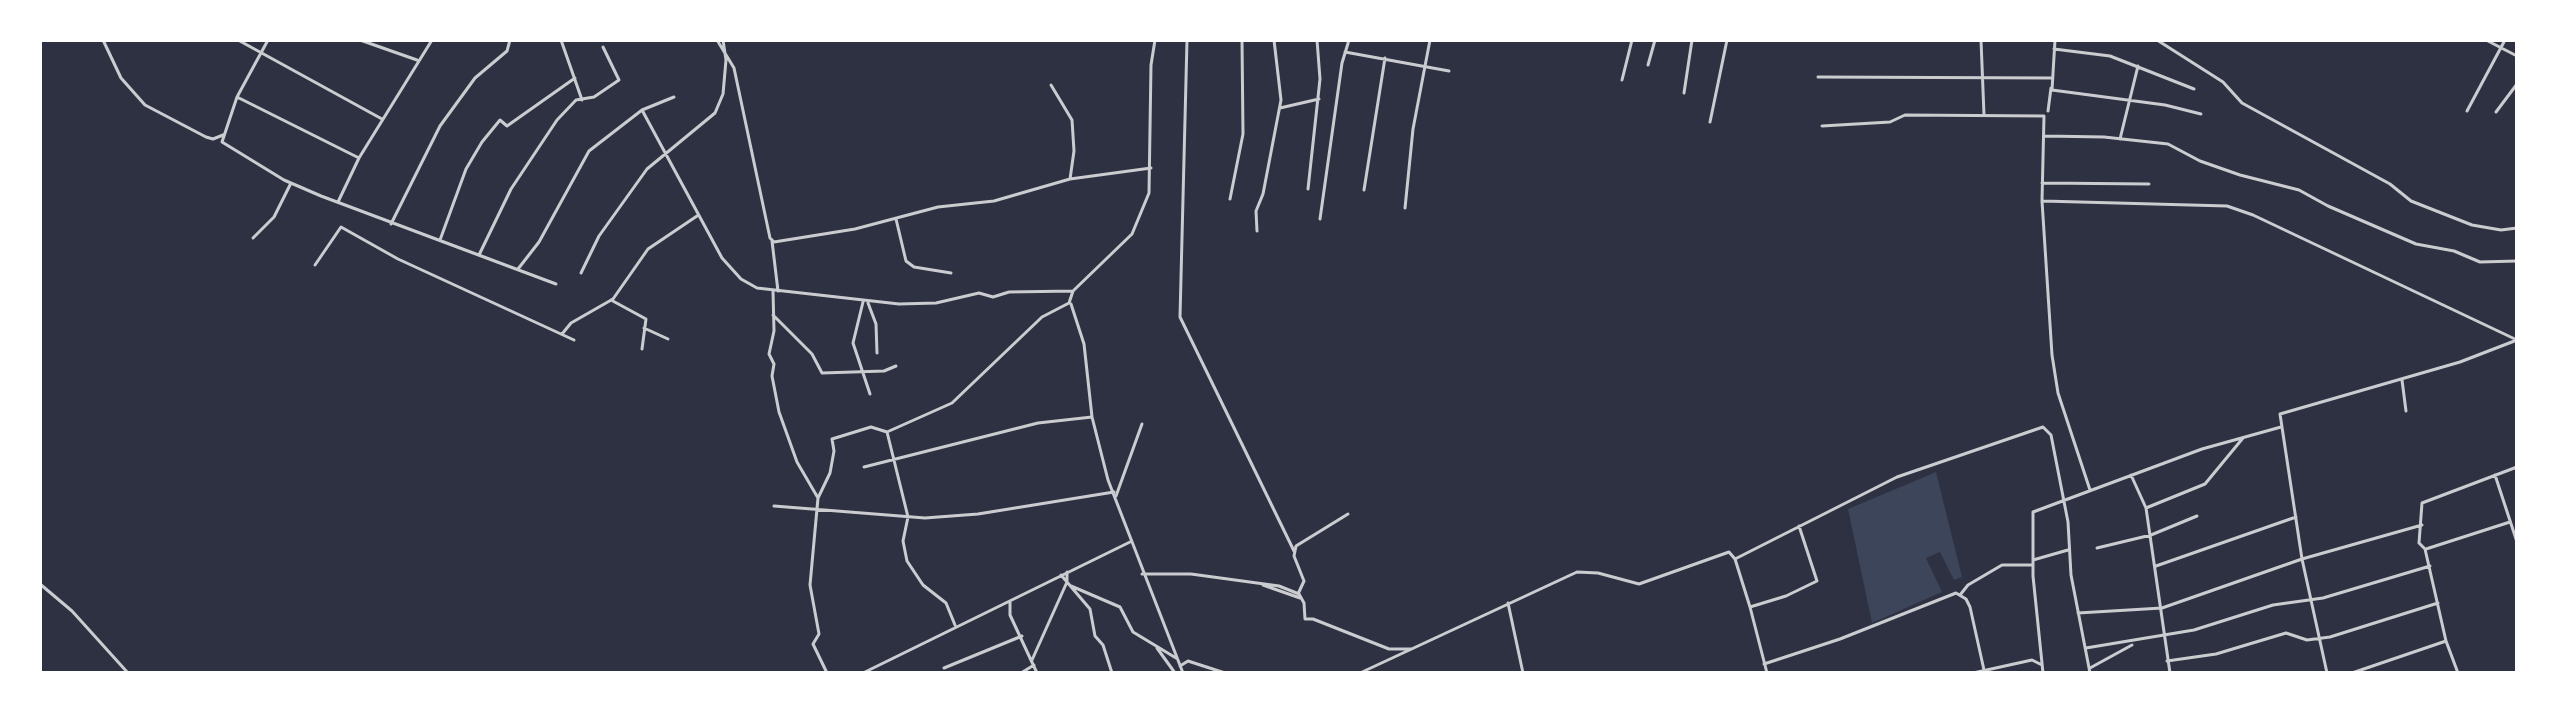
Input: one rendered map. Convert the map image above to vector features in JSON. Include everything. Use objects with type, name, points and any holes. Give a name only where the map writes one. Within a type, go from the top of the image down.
[{"type":"street","points":[[103,40],[121,78],[145,105],[206,137],[213,139],[223,135]]},
{"type":"street","points":[[238,40],[263,51],[383,120]]},
{"type":"street","points":[[268,40],[237,97],[222,142],[291,183],[391,224],[556,284]]},
{"type":"street","points":[[360,40],[417,60]]},
{"type":"street","points":[[338,202],[359,158],[432,40]]},
{"type":"street","points":[[391,224],[440,126],[475,78],[507,51],[510,40]]},
{"type":"street","points":[[561,40],[582,100]]},
{"type":"street","points":[[717,40],[726,60],[734,68],[772,241],[778,291]]},
{"type":"street","points":[[581,273],[588,254],[627,194],[665,153],[715,113],[723,94],[726,60],[723,40]]},
{"type":"street","points":[[1155,40],[1151,65],[1151,168],[1147,201],[1132,234],[1073,291],[1070,302],[1084,344],[1092,417],[1115,494],[1138,564],[1183,673]]},
{"type":"street","points":[[1187,40],[1180,317],[1294,551],[1304,581],[1299,596]]},
{"type":"street","points":[[1230,199],[1243,134],[1242,40]]},
{"type":"street","points":[[1257,231],[1256,211],[1280,108],[1280,71],[1274,40]]},
{"type":"street","points":[[1308,189],[1319,99],[1317,40]]},
{"type":"street","points":[[1320,219],[1349,40]]},
{"type":"street","points":[[1405,208],[1413,129],[1430,40]]},
{"type":"street","points":[[1622,80],[1632,40]]},
{"type":"street","points":[[1648,65],[1655,40]]},
{"type":"street","points":[[1684,93],[1692,40]]},
{"type":"street","points":[[1710,122],[1727,40]]},
{"type":"street","points":[[1981,40],[1984,115]]},
{"type":"street","points":[[2048,111],[2055,40]]},
{"type":"street","points":[[2157,40],[2223,82],[2242,103],[2390,184],[2411,201],[2472,225],[2501,230],[2517,228]]},
{"type":"street","points":[[2486,40],[2517,56]]},
{"type":"street","points":[[2467,111],[2505,40]]},
{"type":"street","points":[[479,255],[531,157],[557,120],[576,100],[594,97],[619,80],[603,47]]},
{"type":"street","points":[[2054,49],[2110,56],[2194,89]]},
{"type":"street","points":[[1345,52],[1449,71]]},
{"type":"street","points":[[1364,190],[1385,58]]},
{"type":"street","points":[[2120,139],[2138,66]]},
{"type":"street","points":[[1818,77],[2051,78]]},
{"type":"street","points":[[440,240],[466,169],[500,120],[507,126],[575,78]]},
{"type":"street","points":[[2496,112],[2517,84]]},
{"type":"street","points":[[1051,85],[1072,120],[1070,179]]},
{"type":"street","points":[[2051,88],[2201,114]]},
{"type":"street","points":[[237,97],[359,158]]},
{"type":"street","points":[[518,270],[539,242],[589,151],[642,110],[674,97]]},
{"type":"street","points":[[1280,108],[1319,99]]},
{"type":"street","points":[[642,110],[698,216],[735,273],[748,284],[773,291],[866,302],[936,303],[979,293],[993,297],[1009,292],[1073,291]]},
{"type":"street","points":[[1822,126],[1890,122],[1905,115],[2041,114],[2045,117],[2042,201],[2048,323],[2058,393],[2090,490]]},
{"type":"street","points":[[2045,136],[2168,144],[2200,161],[2299,190],[2416,244],[2454,251],[2480,262],[2517,261]]},
{"type":"street","points":[[772,241],[855,229],[896,217],[981,200],[994,201],[1070,179],[1151,168]]},
{"type":"street","points":[[253,238],[274,217],[291,183]]},
{"type":"street","points":[[2042,183],[2149,184]]},
{"type":"street","points":[[2042,201],[2227,206],[2253,215],[2517,340]]},
{"type":"street","points":[[562,334],[571,323],[591,315],[611,300],[641,255],[698,216]]},
{"type":"street","points":[[896,217],[906,261],[914,267],[951,273]]},
{"type":"street","points":[[315,265],[341,227],[398,259],[574,340]]},
{"type":"street","points":[[773,291],[769,354],[774,364],[772,376],[779,412],[797,462],[818,498],[810,601],[819,634],[813,644],[827,673]]},
{"type":"street","points":[[611,300],[645,317],[647,322],[642,349]]},
{"type":"street","points":[[866,302],[876,324],[877,353]]},
{"type":"street","points":[[866,302],[853,343],[870,394]]},
{"type":"street","points":[[818,498],[830,473],[834,451],[832,437],[871,427],[887,432],[952,403],[1042,317],[1070,302]]},
{"type":"street","points":[[773,315],[812,354],[822,373],[884,371],[896,366]]},
{"type":"street","points":[[644,328],[668,339]]},
{"type":"street","points":[[2327,673],[2302,559],[2280,414],[2283,410],[2402,380],[2517,340]]},
{"type":"street","points":[[2402,380],[2406,411]]},
{"type":"street","points":[[864,467],[1038,423],[1092,417]]},
{"type":"street","points":[[1115,494],[1142,424]]},
{"type":"street","points":[[2043,673],[2032,514],[2130,474],[2282,426]]},
{"type":"street","points":[[1735,559],[1897,477],[2043,427],[2051,435],[2090,671],[2136,643]]},
{"type":"street","points":[[887,432],[908,517],[903,541],[907,561],[923,585],[946,603],[955,625]]},
{"type":"street","points":[[2146,508],[2205,484],[2239,441],[2248,435]]},
{"type":"street","points":[[2458,673],[2446,641],[2425,549],[2419,543],[2421,508],[2425,501],[2517,467]]},
{"type":"street","points":[[2130,474],[2146,508],[2170,673]]},
{"type":"street","points":[[2495,475],[2516,538]]},
{"type":"street","points":[[774,506],[819,512],[954,517],[1115,494]]},
{"type":"street","points":[[1294,551],[1300,543],[1348,514]]},
{"type":"street","points":[[2097,548],[2151,535],[2197,516]]},
{"type":"street","points":[[2156,566],[2296,517]]},
{"type":"street","points":[[2425,549],[2510,522]]},
{"type":"street","points":[[2078,613],[2162,608],[2302,559],[2422,525]]},
{"type":"street","points":[[1750,607],[1786,596],[1817,581],[1799,526]]},
{"type":"street","points":[[863,673],[955,625],[1010,602],[1130,542]]},
{"type":"street","points":[[1960,595],[1968,585],[2002,565],[2033,563],[2069,550]]},
{"type":"street","points":[[1360,673],[1577,572],[1598,573],[1639,584],[1729,552],[1735,559],[1767,673]]},
{"type":"street","points":[[1138,564],[1151,572]]},
{"type":"street","points":[[2086,648],[2136,643],[2194,630],[2273,605],[2311,600],[2430,566]]},
{"type":"street","points":[[1021,673],[1033,663],[1067,582],[1067,572]]},
{"type":"street","points":[[1142,574],[1151,572],[1279,586],[1299,596],[1304,603],[1305,619],[1313,619],[1389,649],[1415,649]]},
{"type":"street","points":[[1061,575],[1092,612],[1095,636],[1103,645],[1112,673]]},
{"type":"street","points":[[40,584],[72,611],[128,673]]},
{"type":"street","points":[[1071,586],[1120,607],[1133,632],[1176,659]]},
{"type":"street","points":[[1764,664],[1877,625],[1948,595],[1960,595]]},
{"type":"street","points":[[1960,595],[1970,607],[1984,670]]},
{"type":"street","points":[[1010,602],[1010,615],[1037,673]]},
{"type":"street","points":[[1508,602],[1523,673]]},
{"type":"street","points":[[2167,661],[2216,654],[2286,633],[2303,639],[2320,639],[2438,603]]},
{"type":"street","points":[[944,668],[1022,636]]},
{"type":"street","points":[[2352,673],[2446,641]]},
{"type":"street","points":[[1157,648],[1175,673]]},
{"type":"street","points":[[1973,673],[2032,660],[2042,665]]},
{"type":"street","points":[[1180,666],[1188,661],[1225,673]]},
{"type":"shaded area","points":[[1936,472],[1962,577],[1954,580],[1940,552],[1926,558],[1942,592],[1872,623],[1848,509]]}]
